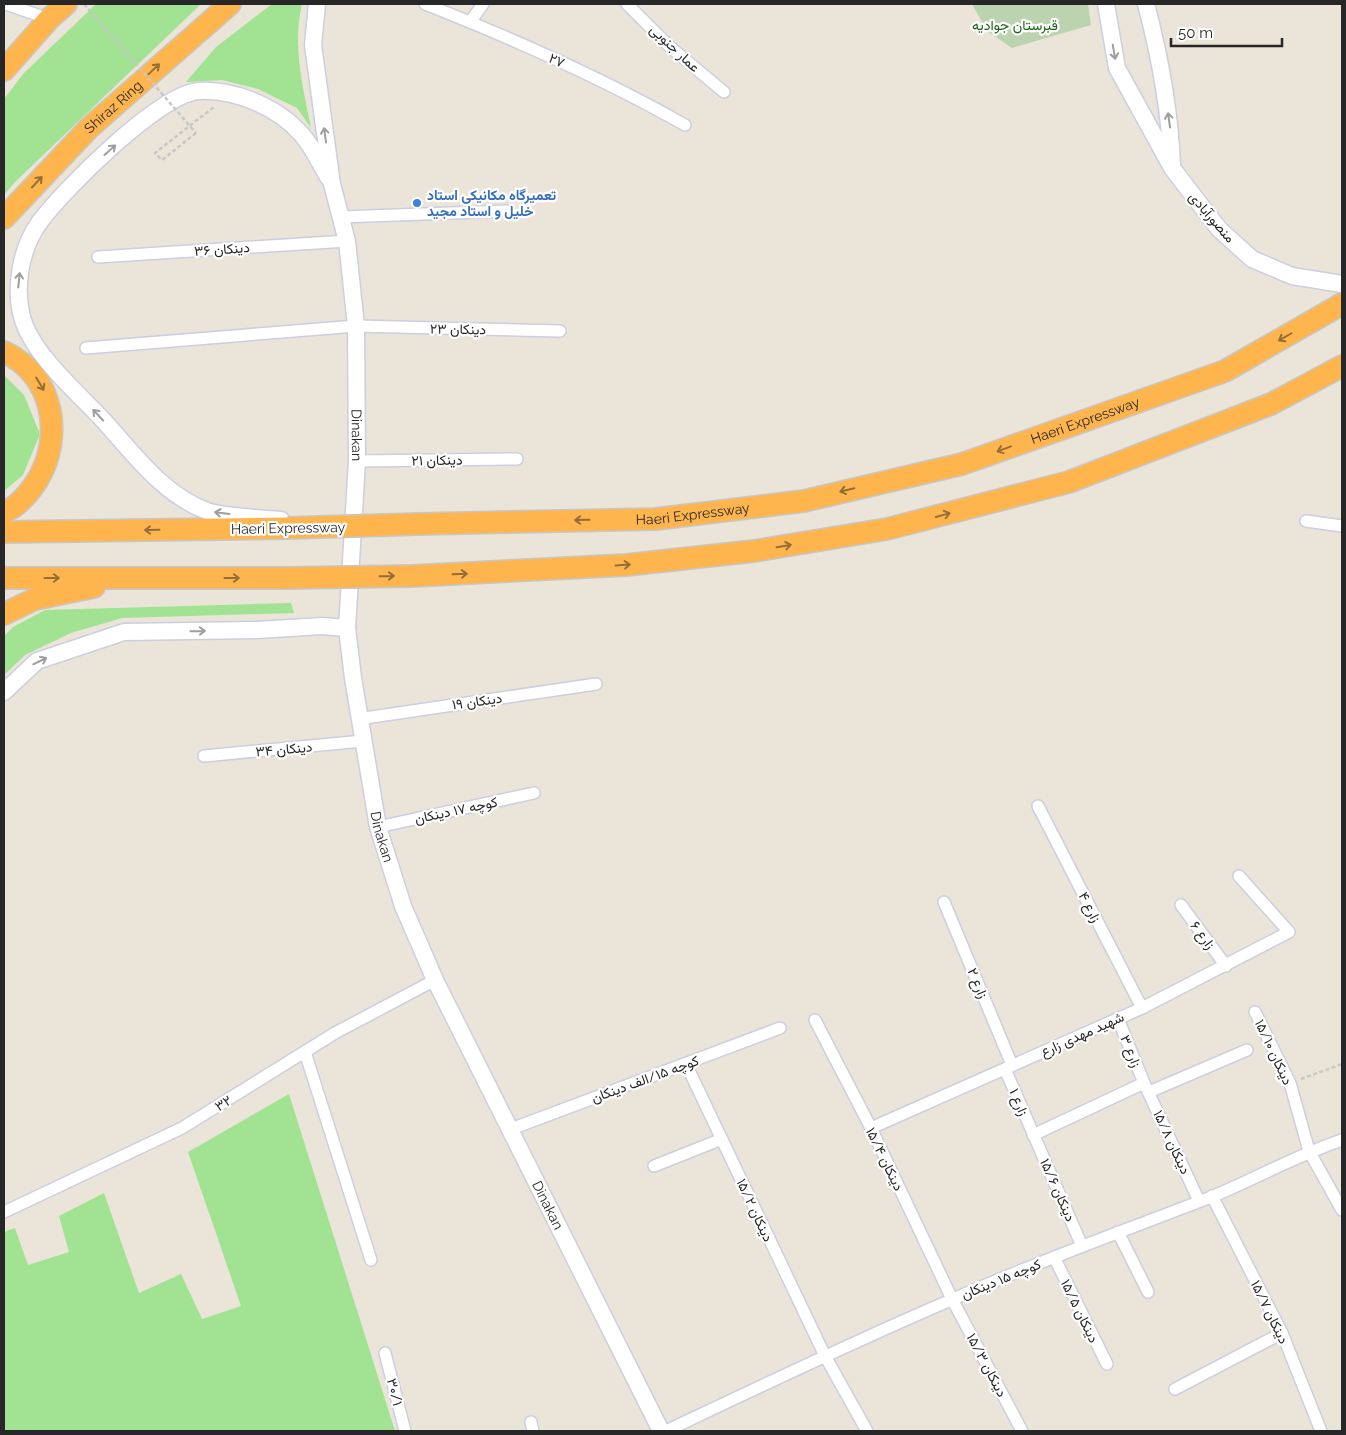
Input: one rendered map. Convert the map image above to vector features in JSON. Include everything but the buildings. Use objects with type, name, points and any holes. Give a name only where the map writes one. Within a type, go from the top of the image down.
[{"type":"highway","points":[[8,62],[66,4]]},
{"type":"highway","name":"Shiraz Ring","points":[[4,218],[90,128],[230,4]]},
{"type":"highway","name":"Haeri Expressway","points":[[4,532],[340,527],[656,519],[804,500],[953,466],[1225,371],[1335,309]]},
{"type":"highway","points":[[4,352],[26,367],[39,380],[47,397],[51,416],[51,436],[46,465],[30,492],[4,512]]},
{"type":"highway","points":[[4,578],[412,576],[626,565],[754,551],[887,529],[1069,482],[1271,404],[1342,366]]},
{"type":"highway","points":[[4,614],[35,599],[140,578]]},
{"type":"main road","points":[[317,4],[313,46],[332,184]]},
{"type":"main road","name":"منصورآبادی","points":[[1106,4],[1117,68],[1172,168],[1219,229],[1252,259],[1292,276],[1342,284]]},
{"type":"main road","points":[[1146,4],[1161,61],[1171,138],[1172,168]]},
{"type":"main road","points":[[332,184],[302,135],[272,110],[231,94],[198,91],[173,99],[154,111],[95,163],[39,224],[23,259],[17,283],[22,318],[37,349],[159,482],[184,500],[209,512],[340,527]]},
{"type":"main road","name":"Dinakan","points":[[332,184],[347,242],[356,326],[358,461],[347,628],[358,718],[378,827],[403,906],[435,980],[661,1431]]},
{"type":"main road","points":[[4,692],[37,661],[124,632],[257,630],[322,626],[347,628]]},
{"type":"street","points":[[6,4],[49,19]]},
{"type":"street","name":"۲۷","points":[[424,4],[470,22],[620,88],[685,125]]},
{"type":"street","points":[[470,22],[483,4]]},
{"type":"street","name":"عمار جنوبی","points":[[627,4],[669,46],[724,92]]},
{"type":"street","points":[[341,217],[506,211]]},
{"type":"street","name":"۳۶ دینکان","points":[[98,257],[347,242]]},
{"type":"street","name":"۲۳ دینکان","points":[[86,348],[356,326],[560,331]]},
{"type":"street","name":"۲۱ دینکان","points":[[358,461],[516,459]]},
{"type":"street","points":[[1306,521],[1342,526]]},
{"type":"street","name":"۱۹ دینکان","points":[[358,718],[596,684]]},
{"type":"street","name":"۳۴ دینکان","points":[[204,756],[363,741]]},
{"type":"street","name":"کوچه ۱۷ دینکان","points":[[378,827],[534,793]]},
{"type":"street","name":"۴ زارع","points":[[1038,806],[1142,1008]]},
{"type":"street","name":"شهید مهدی زارع","points":[[871,1128],[1142,1008],[1289,932],[1239,876]]},
{"type":"street","name":"۲ زارع","points":[[944,902],[1009,1067]]},
{"type":"street","name":"۶ زارع","points":[[1181,904],[1226,966]]},
{"type":"street","name":"۳۲","points":[[4,1212],[182,1128],[305,1052],[435,980]]},
{"type":"street","name":"۱۵/۱۰ دینکان","points":[[1255,1012],[1290,1084],[1309,1151],[1342,1210]]},
{"type":"street","name":"۳ زارع","points":[[1118,1018],[1147,1088]]},
{"type":"street","name":"۱۵/۴ دینکان","points":[[815,1020],[871,1128],[952,1299]]},
{"type":"street","name":"کوچه ۱۵/الف دینکان","points":[[511,1129],[780,1028]]},
{"type":"street","points":[[1033,1135],[1147,1088],[1247,1050]]},
{"type":"street","points":[[305,1052],[371,1260]]},
{"type":"street","name":"۱۵/۲ دینکان","points":[[686,1064],[825,1356],[867,1431]]},
{"type":"street","name":"۱ زارع","points":[[1009,1067],[1033,1135]]},
{"type":"street","name":"۱۵/۸ دینکان","points":[[1147,1088],[1199,1201]]},
{"type":"street","name":"۱۵/۶ دینکان","points":[[1033,1135],[1082,1246]]},
{"type":"street","points":[[654,1166],[722,1140]]},
{"type":"street","name":"کوچه ۱۵ دینکان","points":[[666,1431],[952,1299],[1212,1196],[1309,1151],[1342,1140]]},
{"type":"street","name":"۱۵/۷ دینکان","points":[[1212,1196],[1282,1333],[1321,1431]]},
{"type":"street","points":[[1118,1232],[1148,1292]]},
{"type":"street","name":"۱۵/۵ دینکان","points":[[1054,1257],[1107,1364]]},
{"type":"street","name":"۱۵/۳ دینکان","points":[[952,1299],[1022,1431]]},
{"type":"street","points":[[1175,1388],[1282,1333]]},
{"type":"street","name":"۳۰/۱","points":[[385,1353],[405,1431]]},
{"type":"path","points":[[84,4],[196,133],[162,160],[155,153],[231,94]]},
{"type":"path","points":[[1290,1084],[1342,1064]]},
{"type":"green space","points":[[96,4],[201,4],[15,182],[4,195],[4,99],[23,74]]},
{"type":"green space","points":[[272,4],[302,4],[299,19],[298,51],[311,128],[297,108],[258,89],[222,80],[186,82],[216,47]]},
{"type":"green space","name":"قبرستان جوادیه","points":[[972,4],[1088,4],[1091,25],[1012,48],[987,31]]},
{"type":"green space","points":[[4,375],[24,395],[40,434],[23,475],[4,491]]},
{"type":"green space","points":[[291,603],[294,613],[122,618],[71,633],[25,655],[4,675],[4,636],[13,627],[45,610]]},
{"type":"green space","points":[[289,1094],[395,1431],[4,1431],[4,1232],[15,1228],[28,1265],[69,1252],[59,1216],[104,1193],[139,1293],[181,1274],[202,1319],[241,1306],[188,1152]]},
{"type":"place","name":"تعمیرگاه مکانیکی استاد خلیل و استاد مجید","points":[[417,203]]}]
